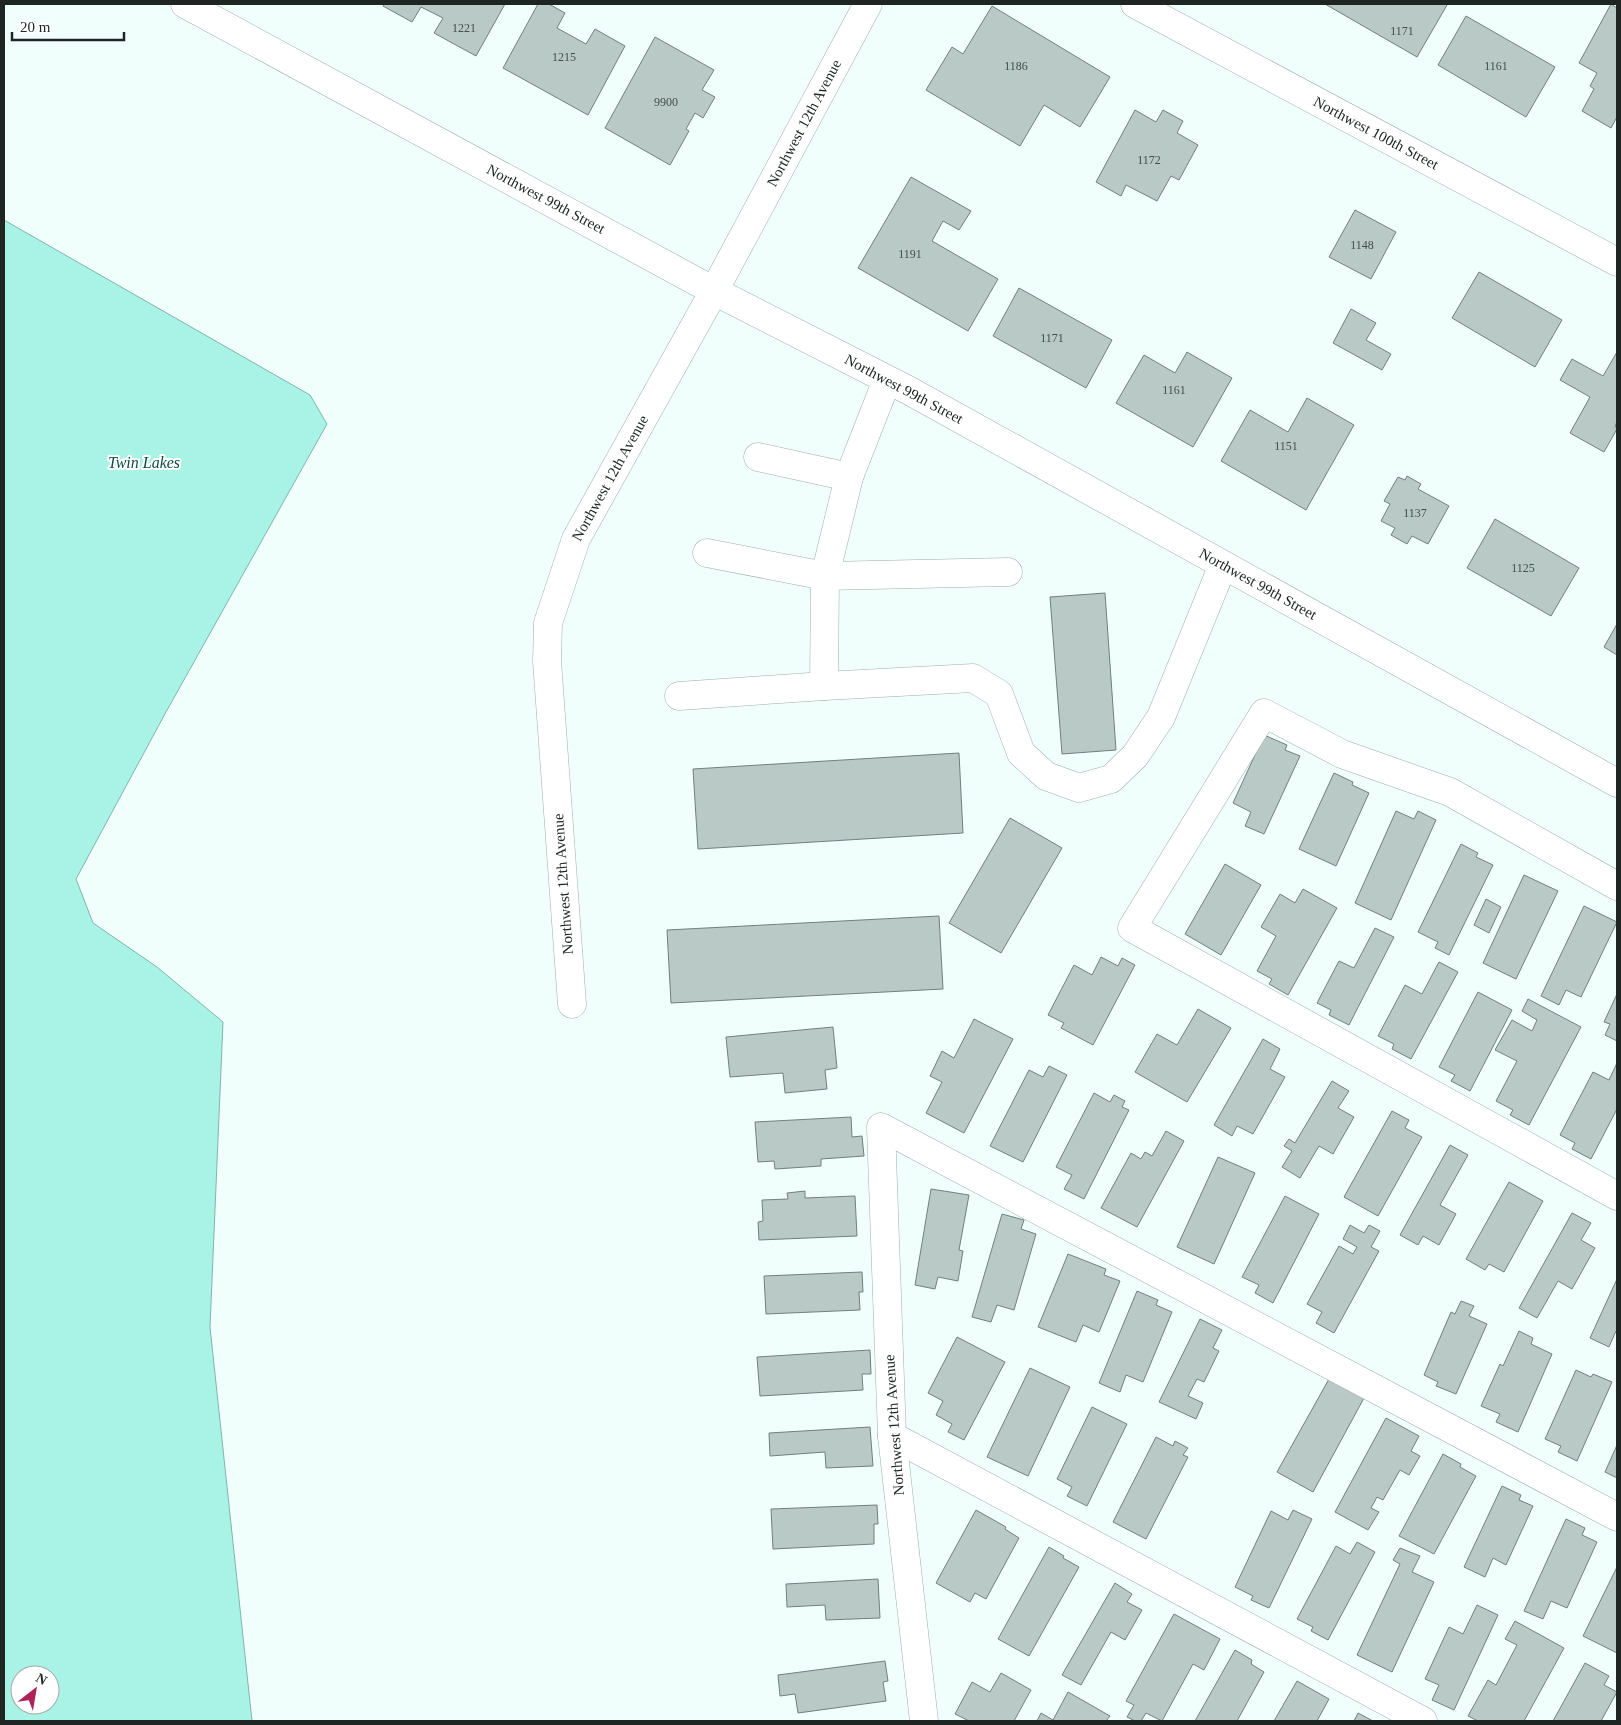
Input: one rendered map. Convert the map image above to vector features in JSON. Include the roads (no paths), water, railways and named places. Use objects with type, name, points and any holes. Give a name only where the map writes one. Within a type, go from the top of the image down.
[{"type":"street","name":"Northwest 99th Street","points":[[185,4],[714,291],[887,380],[1617,783]]},
{"type":"street","name":"Northwest 12th Avenue","points":[[572,1004],[546,661],[548,623],[576,539],[714,291],[868,4]]},
{"type":"street","name":"Northwest 100th Street","points":[[1135,4],[1617,262]]},
{"type":"street","points":[[824,686],[825,576],[849,478],[887,380]]},
{"type":"street","points":[[758,457],[849,478]]},
{"type":"street","points":[[707,553],[825,576],[1008,572]]},
{"type":"street","points":[[679,696],[973,678],[999,694],[1021,753],[1046,776],[1079,788],[1111,779],[1135,756],[1161,717],[1223,565]]},
{"type":"street","points":[[1617,886],[1450,792],[1342,754],[1264,713],[1132,928],[1617,1196]]},
{"type":"street","name":"Northwest 12th Avenue","points":[[924,1721],[892,1436],[881,1127],[1617,1518]]},
{"type":"street","points":[[892,1436],[1423,1721]]},
{"type":"water","name":"Twin Lakes","points":[[4,220],[310,395],[327,424],[166,712],[76,879],[93,923],[157,967],[223,1022],[210,1327],[252,1721],[4,1721]]}]
